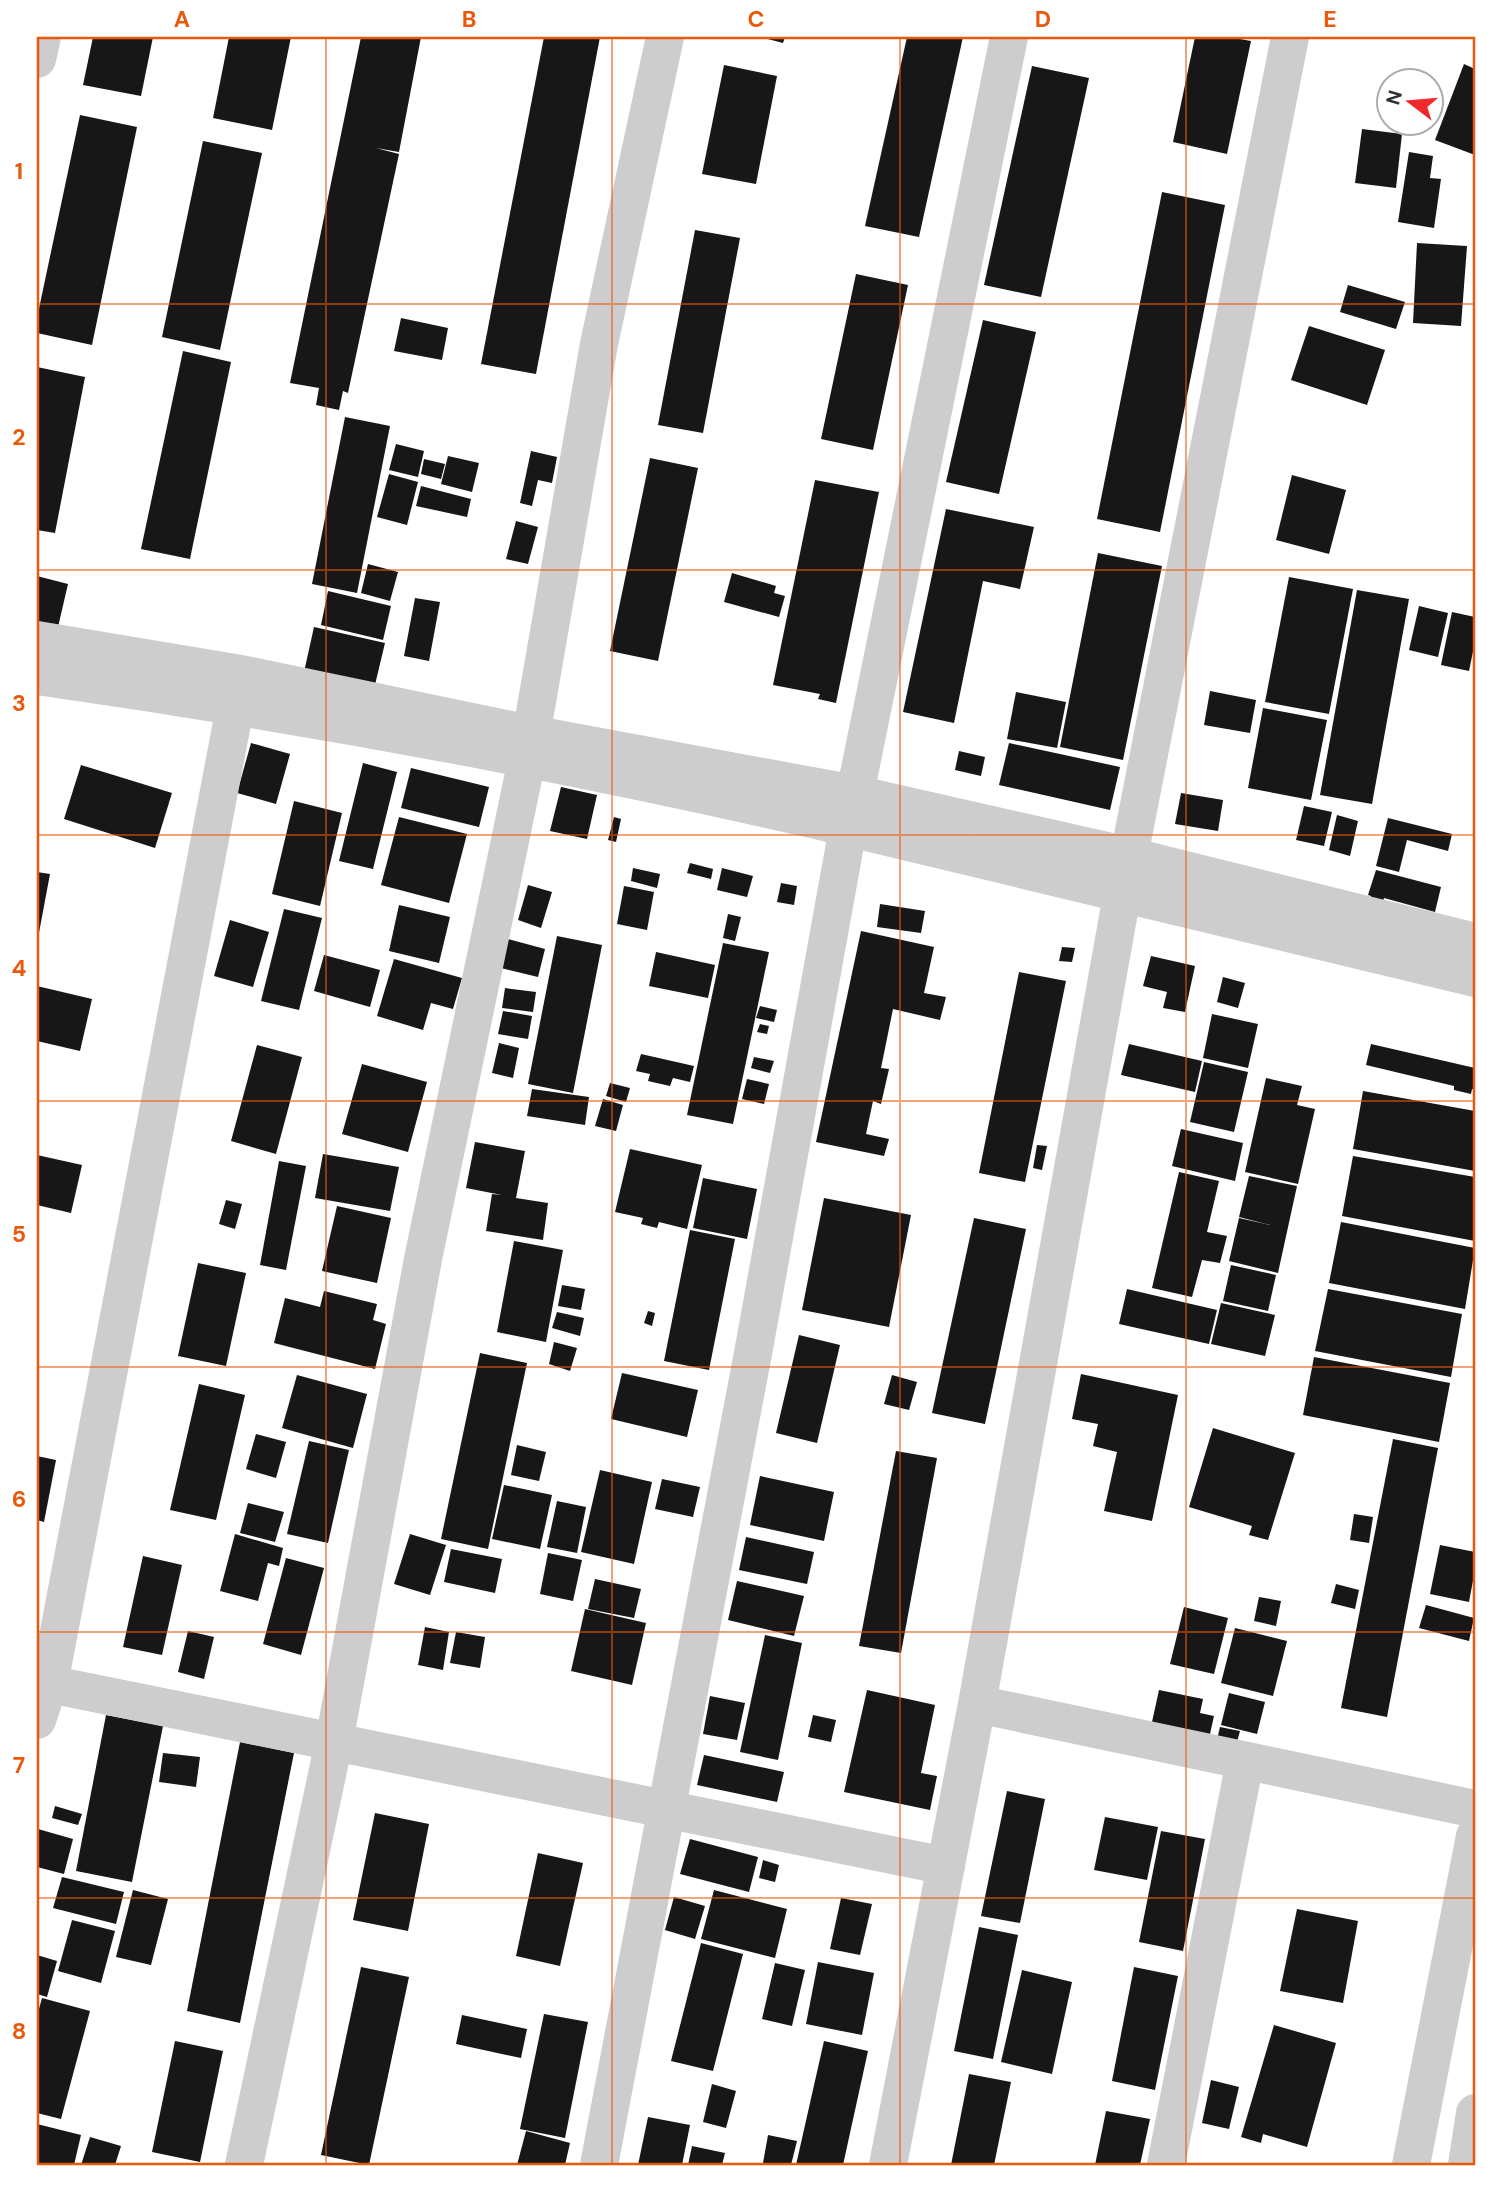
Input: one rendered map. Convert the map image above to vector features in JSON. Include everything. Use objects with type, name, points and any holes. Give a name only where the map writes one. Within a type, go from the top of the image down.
[{"type":"street","points":[[37,59],[42,37]]},
{"type":"street","points":[[244,2165],[334,1742],[423,1259],[528,746],[598,344],[666,37]]},
{"type":"street","points":[[599,2165],[668,1810],[851,811],[1009,37]]},
{"type":"street","points":[[888,2165],[976,1704],[1129,856],[1290,37]]},
{"type":"street","points":[[37,640],[237,689],[851,811],[1129,856],[1475,942]]},
{"type":"street","points":[[37,676],[237,689]]},
{"type":"street","points":[[37,1720],[49,1684],[237,689]]},
{"type":"street","points":[[851,811],[1123,895],[1475,978]]},
{"type":"street","points":[[49,1684],[946,1866]]},
{"type":"street","points":[[976,1704],[1475,1809]]},
{"type":"street","points":[[1167,2165],[1245,1761]]},
{"type":"street","points":[[1411,2165],[1475,1836]]},
{"type":"street","points":[[1467,2165],[1475,2113]]},
{"type":"building","points":[[93,37],[153,37],[141,96],[83,85]]},
{"type":"building","points":[[229,37],[291,37],[272,130],[213,118]]},
{"type":"building","points":[[361,37],[421,37],[399,152],[376,148],[399,154],[348,393],[343,391],[339,410],[316,405],[319,388],[290,383]]},
{"type":"building","points":[[544,37],[600,37],[536,374],[481,364]]},
{"type":"building","points":[[760,37],[785,37],[783,43]]},
{"type":"building","points":[[907,37],[963,37],[919,237],[865,226]]},
{"type":"building","points":[[1195,37],[1229,37],[1251,41],[1227,154],[1173,142]]},
{"type":"building","points":[[1464,64],[1475,69],[1475,155],[1435,140],[1437,136],[1446,136],[1446,111]]},
{"type":"building","points":[[724,65],[777,76],[756,184],[702,174]]},
{"type":"building","points":[[1032,66],[1089,78],[1041,297],[984,285]]},
{"type":"building","points":[[80,115],[137,127],[92,345],[37,333],[37,318]]},
{"type":"building","points":[[1362,129],[1376,131],[1376,136],[1402,136],[1396,188],[1355,183]]},
{"type":"building","points":[[203,141],[262,153],[220,350],[162,337]]},
{"type":"building","points":[[1409,152],[1433,156],[1430,178],[1441,179],[1434,228],[1398,222]]},
{"type":"building","points":[[1162,192],[1225,205],[1160,532],[1097,519]]},
{"type":"building","points":[[695,230],[740,238],[703,433],[658,425]]},
{"type":"building","points":[[1417,243],[1467,246],[1461,326],[1413,323]]},
{"type":"building","points":[[856,274],[908,285],[873,450],[821,439]]},
{"type":"building","points":[[1348,285],[1405,302],[1396,329],[1340,312]]},
{"type":"building","points":[[401,318],[448,328],[442,360],[394,351]]},
{"type":"building","points":[[983,320],[1036,332],[999,494],[946,482]]},
{"type":"building","points":[[1309,326],[1385,350],[1367,405],[1291,380]]},
{"type":"building","points":[[183,351],[231,362],[190,559],[141,549]]},
{"type":"building","points":[[37,367],[85,377],[55,533],[37,530]]},
{"type":"building","points":[[345,417],[390,426],[357,593],[312,584]]},
{"type":"building","points":[[396,444],[424,451],[418,477],[389,470]]},
{"type":"building","points":[[531,451],[557,457],[552,483],[538,480],[532,506],[520,503]]},
{"type":"building","points":[[448,456],[479,463],[472,492],[441,484]]},
{"type":"building","points":[[650,458],[698,468],[658,661],[610,651]]},
{"type":"building","points":[[424,459],[445,464],[441,479],[421,474]]},
{"type":"building","points":[[389,474],[418,482],[407,525],[377,517]]},
{"type":"building","points":[[1292,475],[1346,490],[1329,554],[1276,540]]},
{"type":"building","points":[[815,480],[879,492],[836,703],[818,699],[820,694],[773,685]]},
{"type":"building","points":[[421,486],[471,499],[467,517],[416,506]]},
{"type":"building","points":[[946,509],[1034,527],[1020,589],[983,581],[954,723],[903,712]]},
{"type":"building","points":[[516,521],[538,527],[528,564],[506,559]]},
{"type":"building","points":[[1098,553],[1162,566],[1123,760],[1060,747]]},
{"type":"building","points":[[368,564],[398,572],[390,601],[361,593]]},
{"type":"building","points":[[732,573],[776,586],[774,593],[785,596],[779,617],[724,602]]},
{"type":"building","points":[[37,576],[68,584],[58,627],[37,621]]},
{"type":"building","points":[[1289,577],[1353,589],[1329,714],[1265,702]]},
{"type":"building","points":[[1357,590],[1409,599],[1372,804],[1320,795]]},
{"type":"building","points":[[328,591],[391,606],[383,640],[321,625]]},
{"type":"building","points":[[415,598],[440,602],[429,661],[404,656]]},
{"type":"building","points":[[1419,606],[1448,613],[1438,657],[1409,650]]},
{"type":"building","points":[[1452,612],[1475,617],[1475,642],[1469,671],[1441,665]]},
{"type":"building","points":[[314,627],[385,643],[374,689],[304,672]]},
{"type":"building","points":[[1210,691],[1256,700],[1250,733],[1204,725]]},
{"type":"building","points":[[1016,692],[1066,702],[1057,748],[1007,739]]},
{"type":"building","points":[[1263,708],[1327,720],[1311,800],[1248,788]]},
{"type":"building","points":[[251,743],[290,754],[276,804],[237,793]]},
{"type":"building","points":[[1009,743],[1120,767],[1110,810],[999,785]]},
{"type":"building","points":[[959,751],[985,757],[981,776],[955,770]]},
{"type":"building","points":[[363,763],[397,772],[373,869],[339,861]]},
{"type":"building","points":[[81,765],[172,793],[155,848],[64,819]]},
{"type":"building","points":[[411,768],[489,787],[479,827],[401,808]]},
{"type":"building","points":[[561,787],[597,795],[587,839],[550,831]]},
{"type":"building","points":[[1181,793],[1223,800],[1218,831],[1175,824]]},
{"type":"building","points":[[294,801],[342,813],[320,906],[272,894]]},
{"type":"building","points":[[1304,806],[1332,812],[1324,846],[1296,840]]},
{"type":"building","points":[[1337,815],[1358,821],[1350,856],[1329,850]]},
{"type":"building","points":[[399,817],[467,834],[449,903],[381,885]]},
{"type":"building","points":[[614,817],[621,819],[616,842],[608,840]]},
{"type":"building","points":[[1388,818],[1452,834],[1448,851],[1407,840],[1399,872],[1376,866]]},
{"type":"building","points":[[690,863],[713,869],[711,879],[687,873]]},
{"type":"building","points":[[633,868],[660,874],[657,888],[631,881]]},
{"type":"building","points":[[722,868],[753,876],[747,897],[717,890]]},
{"type":"building","points":[[1376,870],[1441,887],[1435,912],[1384,898],[1381,908],[1369,905],[1371,896],[1368,895]]},
{"type":"building","points":[[37,872],[50,874],[38,938],[37,938]]},
{"type":"building","points":[[781,883],[797,886],[794,905],[777,902]]},
{"type":"building","points":[[528,885],[552,892],[541,928],[518,920]]},
{"type":"building","points":[[624,886],[654,892],[647,930],[617,924]]},
{"type":"building","points":[[880,904],[925,911],[921,933],[877,927]]},
{"type":"building","points":[[399,905],[450,917],[439,963],[389,951]]},
{"type":"building","points":[[284,909],[322,918],[299,1010],[261,1001]]},
{"type":"building","points":[[728,914],[741,917],[735,941],[723,938]]},
{"type":"building","points":[[230,920],[269,932],[253,987],[214,976]]},
{"type":"building","points":[[861,931],[934,947],[924,993],[946,997],[940,1020],[893,1009],[881,1068],[889,1069],[881,1104],[873,1101],[866,1134],[889,1139],[884,1156],[816,1142]]},
{"type":"building","points":[[557,936],[602,945],[573,1093],[528,1084]]},
{"type":"building","points":[[504,938],[545,949],[538,977],[497,967]]},
{"type":"building","points":[[723,943],[769,952],[733,1124],[687,1115]]},
{"type":"building","points":[[1062,947],[1075,948],[1072,962],[1059,961]]},
{"type":"building","points":[[656,952],[715,965],[708,998],[649,986]]},
{"type":"building","points":[[324,955],[380,970],[370,1007],[314,991]]},
{"type":"building","points":[[1151,956],[1195,966],[1185,1012],[1163,1008],[1167,992],[1143,986]]},
{"type":"building","points":[[394,959],[462,978],[453,1009],[431,1003],[423,1030],[377,1016]]},
{"type":"building","points":[[1019,972],[1066,981],[1025,1182],[979,1173]]},
{"type":"building","points":[[1223,977],[1245,983],[1238,1008],[1217,1002]]},
{"type":"building","points":[[37,986],[92,999],[80,1051],[37,1041]]},
{"type":"building","points":[[505,988],[536,992],[533,1012],[502,1008]]},
{"type":"building","points":[[760,1006],[777,1010],[774,1022],[756,1018]]},
{"type":"building","points":[[503,1011],[532,1016],[528,1039],[498,1034]]},
{"type":"building","points":[[1212,1014],[1258,1024],[1248,1068],[1203,1058]]},
{"type":"building","points":[[760,1024],[769,1026],[767,1034],[757,1032]]},
{"type":"building","points":[[499,1043],[519,1048],[513,1078],[492,1073]]},
{"type":"building","points":[[1129,1044],[1202,1061],[1195,1092],[1121,1075]]},
{"type":"building","points":[[1371,1044],[1475,1068],[1475,1090],[1472,1089],[1471,1094],[1454,1090],[1454,1086],[1366,1065]]},
{"type":"building","points":[[257,1045],[302,1057],[276,1154],[231,1141]]},
{"type":"building","points":[[641,1054],[694,1066],[690,1082],[673,1078],[670,1086],[648,1081],[650,1074],[636,1071]]},
{"type":"building","points":[[754,1057],[774,1061],[770,1073],[751,1068]]},
{"type":"building","points":[[1204,1062],[1248,1072],[1234,1132],[1190,1122]]},
{"type":"building","points":[[362,1064],[427,1082],[408,1152],[342,1134]]},
{"type":"building","points":[[1266,1078],[1302,1086],[1297,1105],[1315,1109],[1298,1184],[1245,1172]]},
{"type":"building","points":[[747,1079],[769,1084],[764,1104],[742,1099]]},
{"type":"building","points":[[610,1083],[630,1088],[626,1102],[606,1096]]},
{"type":"building","points":[[532,1089],[589,1097],[585,1125],[527,1116]]},
{"type":"building","points":[[1363,1091],[1475,1111],[1475,1171],[1353,1149]]},
{"type":"building","points":[[603,1099],[623,1105],[616,1131],[595,1126]]},
{"type":"building","points":[[1181,1129],[1243,1143],[1235,1181],[1172,1166]]},
{"type":"building","points":[[475,1142],[525,1151],[516,1198],[548,1203],[543,1240],[486,1231],[492,1194],[502,1195],[466,1188]]},
{"type":"building","points":[[1037,1145],[1047,1146],[1042,1170],[1033,1168]]},
{"type":"building","points":[[630,1149],[702,1165],[687,1229],[659,1222],[657,1228],[641,1224],[643,1218],[615,1212]]},
{"type":"building","points":[[323,1154],[399,1167],[390,1211],[315,1198]]},
{"type":"building","points":[[37,1155],[82,1165],[71,1213],[37,1205]]},
{"type":"building","points":[[1353,1156],[1475,1177],[1475,1241],[1342,1216]]},
{"type":"building","points":[[279,1161],[306,1166],[286,1270],[260,1265]]},
{"type":"building","points":[[1179,1172],[1219,1181],[1207,1232],[1227,1236],[1220,1263],[1202,1260],[1192,1297],[1152,1288]]},
{"type":"building","points":[[1249,1176],[1297,1186],[1278,1273],[1229,1261],[1239,1218],[1270,1225],[1239,1217]]},
{"type":"building","points":[[703,1178],[757,1189],[747,1239],[693,1228]]},
{"type":"building","points":[[824,1198],[911,1215],[889,1327],[802,1310]]},
{"type":"building","points":[[226,1200],[242,1204],[235,1229],[219,1224]]},
{"type":"building","points":[[337,1206],[391,1218],[377,1283],[322,1271]]},
{"type":"building","points":[[974,1218],[1026,1229],[985,1424],[932,1413]]},
{"type":"building","points":[[1341,1222],[1475,1248],[1465,1309],[1329,1283]]},
{"type":"building","points":[[690,1230],[735,1239],[709,1370],[664,1361]]},
{"type":"building","points":[[514,1241],[563,1250],[546,1342],[497,1332]]},
{"type":"building","points":[[198,1263],[246,1273],[226,1366],[178,1356]]},
{"type":"building","points":[[1231,1265],[1276,1275],[1268,1311],[1223,1301]]},
{"type":"building","points":[[562,1285],[585,1289],[581,1310],[558,1306]]},
{"type":"building","points":[[1127,1289],[1217,1310],[1209,1344],[1119,1324]]},
{"type":"building","points":[[1328,1289],[1462,1314],[1451,1377],[1315,1351]]},
{"type":"building","points":[[324,1291],[377,1304],[373,1320],[386,1324],[375,1369],[274,1343],[285,1298],[320,1307]]},
{"type":"building","points":[[1221,1303],[1275,1315],[1265,1356],[1211,1344]]},
{"type":"building","points":[[648,1311],[655,1313],[652,1326],[644,1323]]},
{"type":"building","points":[[557,1312],[584,1318],[580,1336],[552,1328]]},
{"type":"building","points":[[799,1335],[840,1345],[817,1443],[776,1433]]},
{"type":"building","points":[[554,1342],[577,1348],[570,1371],[549,1364]]},
{"type":"building","points":[[480,1353],[527,1363],[488,1549],[441,1539]]},
{"type":"building","points":[[1314,1357],[1450,1383],[1439,1442],[1303,1415]]},
{"type":"building","points":[[622,1373],[698,1390],[687,1437],[611,1419]]},
{"type":"building","points":[[1081,1374],[1178,1395],[1152,1521],[1104,1511],[1117,1452],[1093,1446],[1098,1424],[1072,1419]]},
{"type":"building","points":[[297,1375],[367,1394],[353,1448],[282,1428]]},
{"type":"building","points":[[892,1375],[917,1382],[909,1410],[884,1404]]},
{"type":"building","points":[[199,1384],[245,1395],[216,1520],[170,1510]]},
{"type":"building","points":[[1213,1428],[1295,1453],[1268,1540],[1249,1535],[1252,1526],[1189,1507]]},
{"type":"building","points":[[256,1434],[286,1442],[276,1478],[246,1469]]},
{"type":"building","points":[[1393,1439],[1438,1448],[1387,1717],[1341,1708]]},
{"type":"building","points":[[309,1441],[349,1450],[328,1543],[287,1534]]},
{"type":"building","points":[[517,1445],[546,1452],[539,1481],[511,1475]]},
{"type":"building","points":[[896,1451],[937,1458],[901,1653],[859,1646]]},
{"type":"building","points":[[37,1456],[56,1460],[44,1522],[37,1520]]},
{"type":"building","points":[[600,1470],[652,1482],[634,1564],[581,1552]]},
{"type":"building","points":[[760,1476],[834,1492],[824,1541],[750,1525]]},
{"type":"building","points":[[662,1479],[700,1487],[693,1517],[655,1509]]},
{"type":"building","points":[[504,1485],[552,1495],[540,1549],[492,1539]]},
{"type":"building","points":[[557,1501],[586,1507],[577,1553],[547,1547]]},
{"type":"building","points":[[248,1503],[284,1512],[275,1542],[240,1533]]},
{"type":"building","points":[[1354,1514],[1373,1517],[1369,1543],[1350,1540]]},
{"type":"building","points":[[235,1534],[283,1548],[279,1566],[268,1563],[258,1601],[220,1591]]},
{"type":"building","points":[[410,1534],[446,1545],[430,1595],[394,1584]]},
{"type":"building","points":[[746,1537],[814,1552],[807,1584],[739,1570]]},
{"type":"building","points":[[1440,1545],[1475,1552],[1475,1570],[1469,1602],[1430,1594]]},
{"type":"building","points":[[451,1549],[502,1559],[495,1593],[444,1582]]},
{"type":"building","points":[[548,1553],[582,1560],[573,1601],[540,1594]]},
{"type":"building","points":[[143,1556],[182,1565],[162,1655],[123,1647]]},
{"type":"building","points":[[286,1558],[324,1568],[301,1655],[263,1644]]},
{"type":"building","points":[[595,1579],[641,1589],[634,1618],[588,1609]]},
{"type":"building","points":[[737,1581],[804,1596],[794,1636],[728,1620]]},
{"type":"building","points":[[1336,1584],[1359,1590],[1355,1609],[1331,1603]]},
{"type":"building","points":[[1259,1597],[1281,1601],[1276,1626],[1254,1621]]},
{"type":"building","points":[[1426,1605],[1474,1618],[1469,1641],[1419,1628]]},
{"type":"building","points":[[1184,1607],[1228,1618],[1214,1674],[1170,1664]]},
{"type":"building","points":[[585,1609],[646,1623],[632,1685],[571,1671]]},
{"type":"building","points":[[425,1627],[449,1632],[443,1670],[418,1665]]},
{"type":"building","points":[[1235,1628],[1287,1641],[1273,1696],[1221,1683]]},
{"type":"building","points":[[188,1631],[214,1637],[204,1679],[178,1672]]},
{"type":"building","points":[[456,1632],[485,1637],[480,1668],[450,1663]]},
{"type":"building","points":[[765,1635],[802,1643],[778,1760],[740,1752]]},
{"type":"building","points":[[867,1690],[935,1705],[921,1773],[937,1776],[930,1810],[844,1792]]},
{"type":"building","points":[[1159,1690],[1203,1699],[1200,1713],[1214,1716],[1208,1743],[1150,1731]]},
{"type":"building","points":[[1229,1693],[1265,1702],[1257,1734],[1221,1725]]},
{"type":"building","points":[[710,1696],[745,1703],[737,1740],[703,1734]]},
{"type":"building","points":[[106,1715],[163,1726],[132,1882],[76,1871]]},
{"type":"building","points":[[813,1715],[836,1720],[831,1742],[808,1737]]},
{"type":"building","points":[[1220,1727],[1240,1731],[1235,1749],[1216,1744]]},
{"type":"building","points":[[240,1742],[294,1753],[240,2023],[187,2011]]},
{"type":"building","points":[[163,1753],[200,1757],[196,1787],[159,1782]]},
{"type":"building","points":[[704,1755],[784,1772],[777,1802],[697,1785]]},
{"type":"building","points":[[1007,1791],[1045,1799],[1020,1923],[981,1916]]},
{"type":"building","points":[[55,1806],[82,1814],[78,1825],[52,1818]]},
{"type":"building","points":[[375,1813],[429,1824],[408,1931],[353,1920]]},
{"type":"building","points":[[1105,1817],[1158,1827],[1147,1880],[1094,1870]]},
{"type":"building","points":[[38,1829],[73,1839],[64,1874],[37,1867]]},
{"type":"building","points":[[1161,1831],[1205,1839],[1183,1951],[1139,1942]]},
{"type":"building","points":[[690,1839],[758,1857],[749,1892],[680,1874]]},
{"type":"building","points":[[538,1853],[583,1863],[560,1966],[516,1956]]},
{"type":"building","points":[[763,1860],[779,1865],[775,1882],[759,1878]]},
{"type":"building","points":[[62,1877],[124,1892],[116,1924],[53,1908]]},
{"type":"building","points":[[133,1890],[168,1899],[151,1965],[116,1957]]},
{"type":"building","points":[[714,1890],[787,1909],[775,1958],[701,1939]]},
{"type":"building","points":[[674,1897],[705,1906],[695,1939],[665,1930]]},
{"type":"building","points":[[841,1898],[872,1904],[860,1955],[830,1949]]},
{"type":"building","points":[[1297,1909],[1358,1921],[1343,2003],[1280,1991]]},
{"type":"building","points":[[72,1920],[115,1931],[101,1983],[58,1971]]},
{"type":"building","points":[[979,1927],[1018,1935],[993,2059],[954,2051]]},
{"type":"building","points":[[701,1943],[743,1954],[713,2071],[671,2061]]},
{"type":"building","points":[[37,1955],[57,1961],[47,1997],[37,1994]]},
{"type":"building","points":[[818,1962],[874,1973],[862,2035],[806,2024]]},
{"type":"building","points":[[775,1963],[805,1970],[792,2026],[762,2019]]},
{"type":"building","points":[[361,1967],[409,1977],[369,2165],[321,2155]]},
{"type":"building","points":[[1134,1967],[1178,1976],[1155,2090],[1112,2081]]},
{"type":"building","points":[[1022,1970],[1072,1982],[1052,2074],[1001,2062]]},
{"type":"building","points":[[42,1998],[90,2011],[61,2119],[37,2113],[37,2016]]},
{"type":"building","points":[[544,2014],[588,2022],[565,2138],[520,2129]]},
{"type":"building","points":[[462,2015],[527,2029],[521,2058],[456,2044]]},
{"type":"building","points":[[1274,2025],[1336,2043],[1307,2147],[1263,2134],[1261,2143],[1241,2137]]},
{"type":"building","points":[[175,2041],[223,2051],[200,2162],[152,2152]]},
{"type":"building","points":[[824,2041],[868,2051],[843,2165],[796,2165]]},
{"type":"building","points":[[969,2074],[1011,2082],[994,2165],[951,2165]]},
{"type":"building","points":[[1211,2080],[1239,2087],[1229,2129],[1202,2123]]},
{"type":"building","points":[[712,2084],[736,2091],[726,2128],[703,2122]]},
{"type":"building","points":[[1106,2111],[1150,2119],[1140,2165],[1095,2165]]},
{"type":"building","points":[[648,2117],[690,2125],[682,2165],[638,2165]]},
{"type":"building","points":[[37,2124],[81,2135],[74,2165],[37,2165]]},
{"type":"building","points":[[526,2131],[570,2143],[565,2165],[517,2165]]},
{"type":"building","points":[[768,2135],[797,2141],[791,2165],[763,2163]]},
{"type":"building","points":[[90,2137],[121,2146],[115,2165],[81,2165]]},
{"type":"building","points":[[692,2146],[725,2153],[722,2165],[688,2165]]}]
